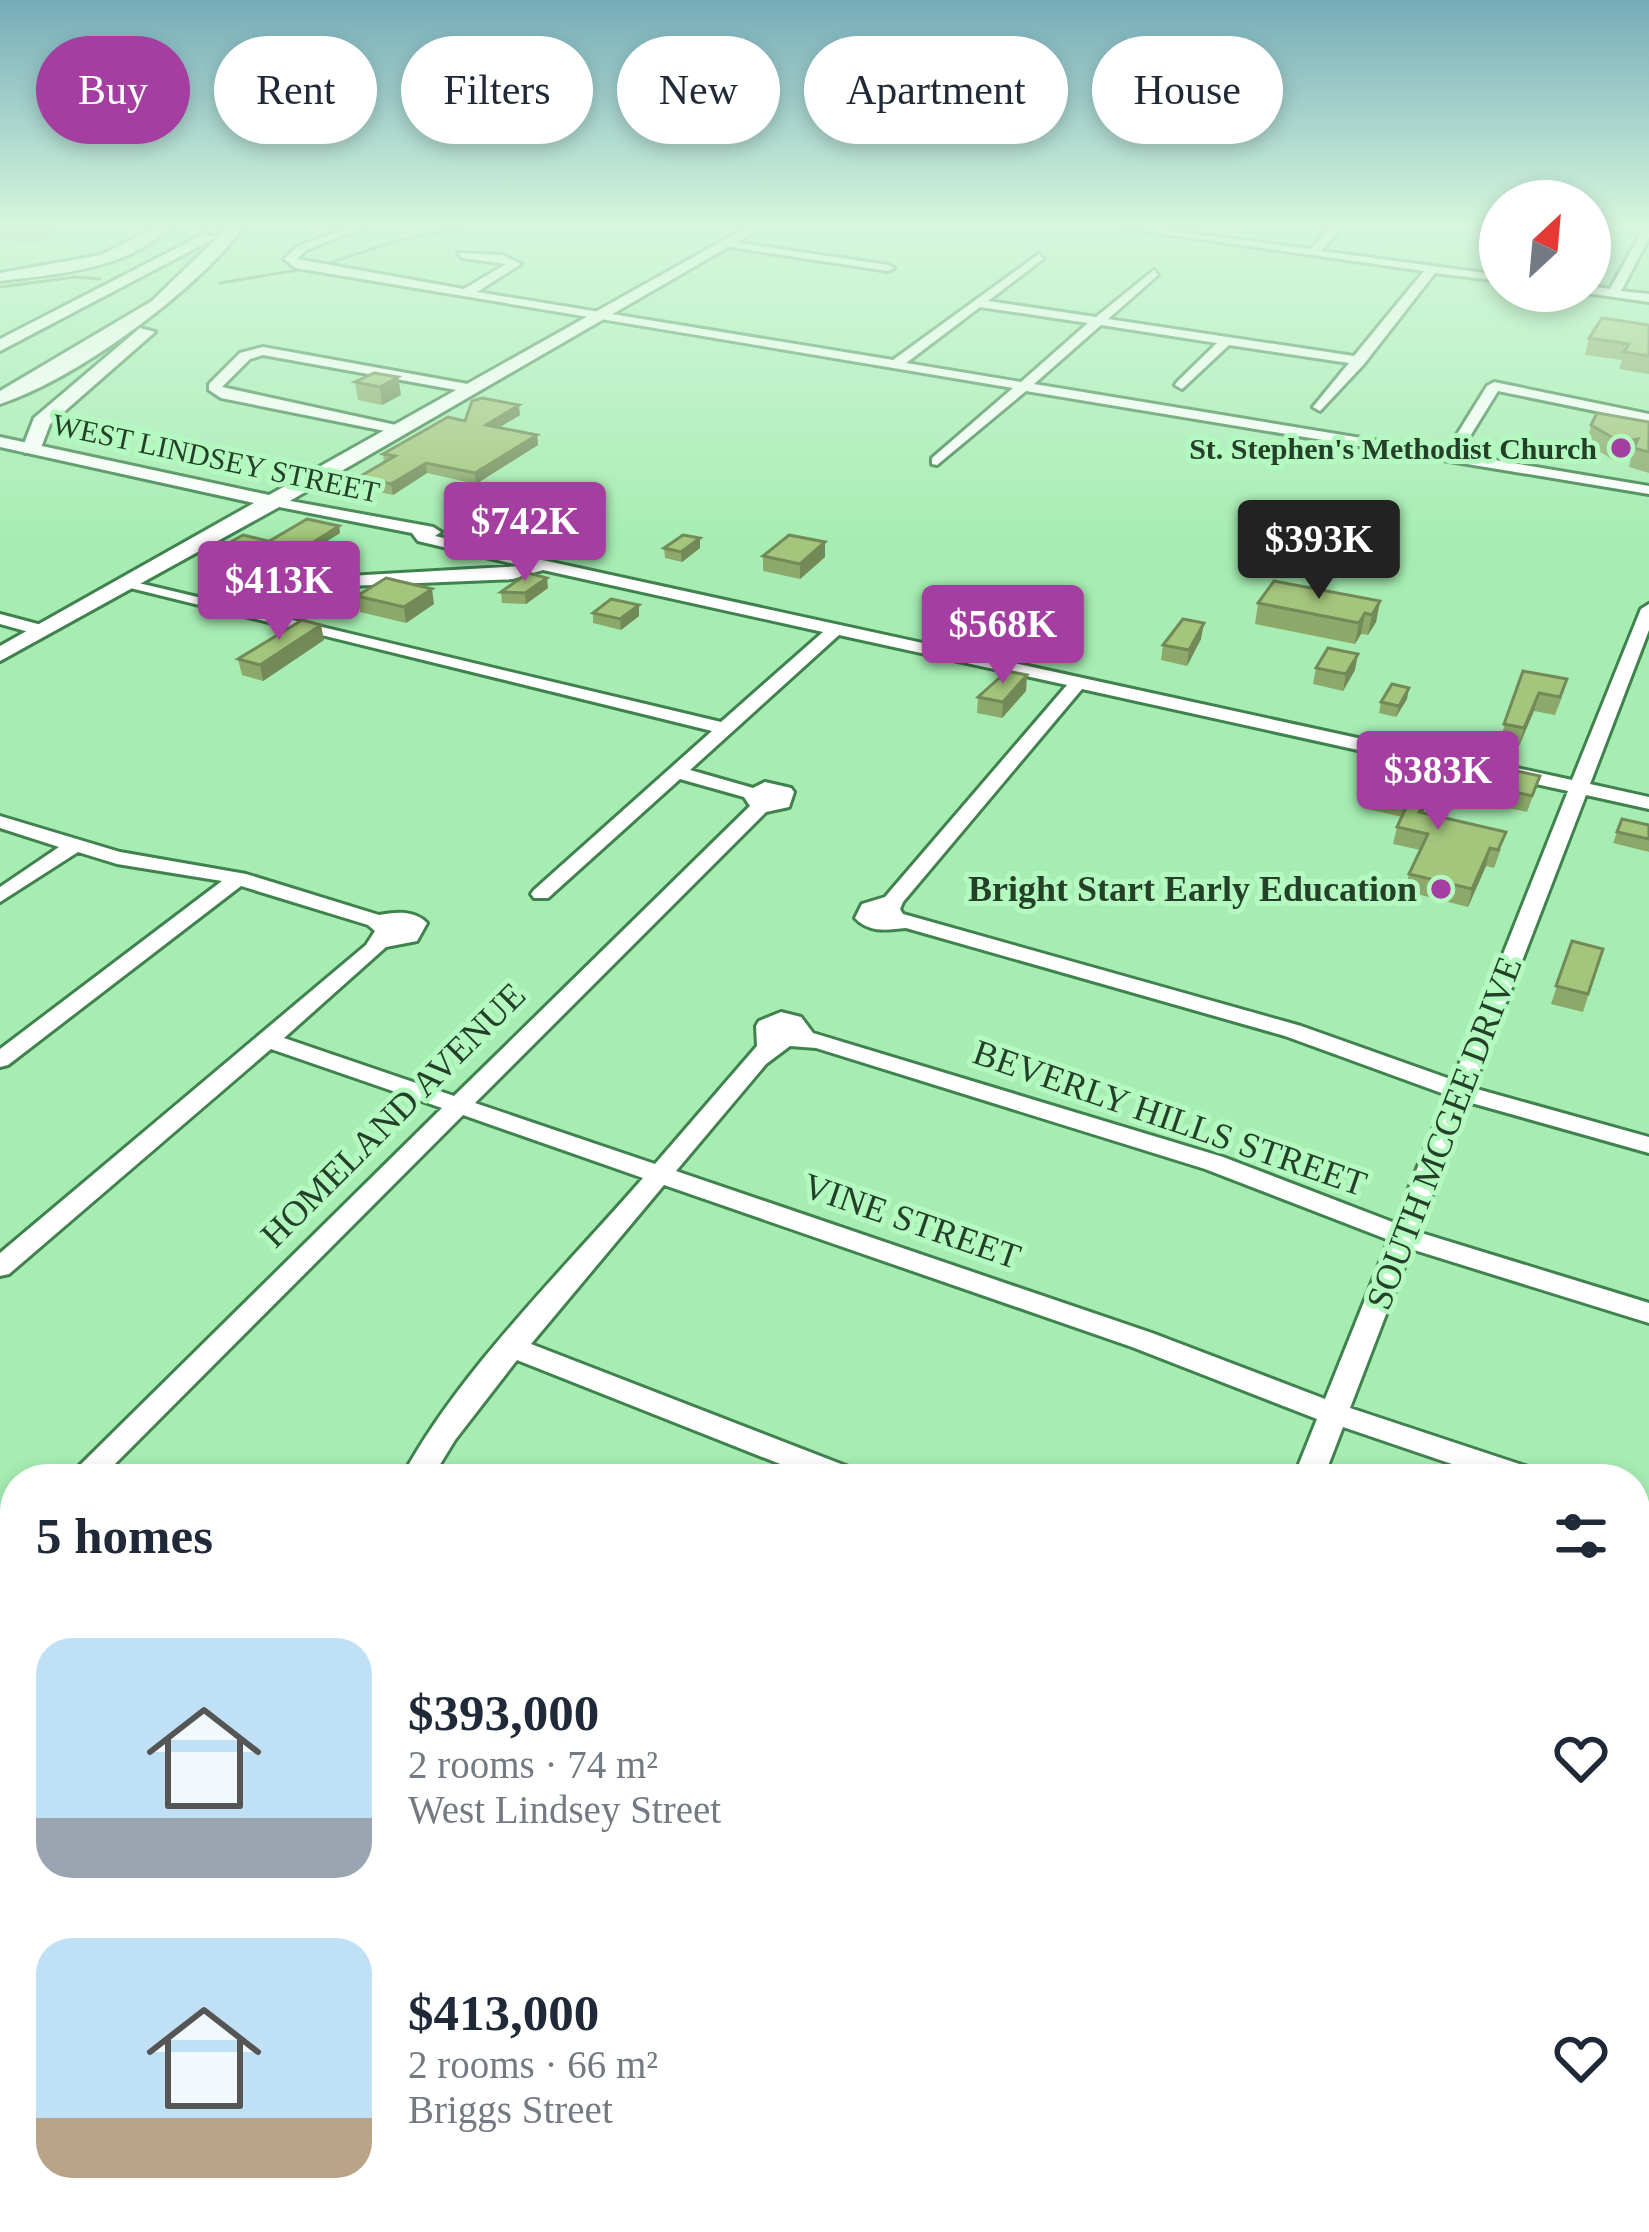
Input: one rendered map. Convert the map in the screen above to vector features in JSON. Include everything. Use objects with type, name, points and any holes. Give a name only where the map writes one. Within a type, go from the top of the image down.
[{"type":"highway","points":[[0,346],[27,332]]},
{"type":"highway","points":[[0,386],[91,332]]},
{"type":"highway","points":[[0,398],[112,332]]},
{"type":"highway","points":[[0,457],[42,451],[38,426],[146,332]]},
{"type":"highway","points":[[0,418],[68,399]]},
{"type":"main road","points":[[0,655],[571,332]]},
{"type":"main road","name":"WEST LINDSEY STREET","points":[[0,442],[274,502]]},
{"type":"street","points":[[704,332],[1649,490]]},
{"type":"street","points":[[896,364],[939,332]]},
{"type":"street","points":[[937,461],[1086,332]]},
{"type":"street","points":[[1170,332],[1359,361]]},
{"type":"street","points":[[1320,407],[1382,332]]},
{"type":"street","points":[[1182,385],[1226,341]]},
{"type":"street","points":[[400,430],[214,391],[244,356],[263,351],[473,388]]},
{"type":"street","points":[[1450,457],[1494,386],[1649,418]]},
{"type":"street","name":"WEST LINDSEY STREET","points":[[274,502],[1078,683],[1187,701]]},
{"type":"street","points":[[209,604],[348,581],[513,574],[548,562]]},
{"type":"street","points":[[126,585],[727,729]]},
{"type":"street","name":"SOUTH MCGEE DRIVE","points":[[1314,1464],[1581,788],[1640,661],[1649,609]]},
{"type":"street","points":[[0,619],[43,631]]},
{"type":"street","points":[[541,894],[846,628]]},
{"type":"street","name":"WEST LINDSEY STREET","points":[[846,628],[1407,745],[1430,755],[1649,803]]},
{"type":"street","points":[[1078,683],[896,913],[1306,1035],[1460,1090],[1649,1145]]},
{"type":"street","name":"HOMELAND AVENUE","points":[[96,1464],[645,920],[757,801],[678,772]]},
{"type":"street","points":[[0,822],[118,858],[202,868],[239,878],[382,931],[268,1040],[0,1268]]},
{"type":"street","points":[[0,896],[75,845]]},
{"type":"street","points":[[0,1060],[239,878]]},
{"type":"street","name":"VINE STREET","points":[[268,1040],[1142,1340],[1485,1464]]},
{"type":"street","name":"BEVERLY HILLS STREET","points":[[660,1175],[787,1041],[1214,1163],[1403,1237],[1649,1312]]},
{"type":"street","points":[[425,1464],[512,1347],[660,1175]]},
{"type":"street","points":[[512,1347],[811,1464]]},
{"type":"building","points":[[1593,332],[1649,332],[1649,356],[1624,352],[1629,344],[1589,338]]},
{"type":"building","points":[[374,373],[398,377],[380,387],[355,382]]},
{"type":"building","points":[[482,398],[519,405],[486,425],[537,435],[475,473],[426,463],[391,484],[359,477],[395,456],[383,454],[448,417],[465,421],[472,401]]},
{"type":"building","points":[[1597,413],[1649,422],[1649,452],[1634,448],[1638,439],[1620,442],[1591,425]]},
{"type":"building","points":[[307,519],[339,526],[301,550],[268,542]]},
{"type":"building","points":[[243,535],[268,541],[231,562],[206,556]]},
{"type":"building","points":[[683,535],[700,538],[681,552],[664,548]]},
{"type":"building","points":[[789,535],[825,542],[800,564],[763,556]]},
{"type":"building","points":[[528,573],[547,578],[525,593],[501,592]]},
{"type":"building","points":[[386,578],[432,589],[404,607],[357,596]]},
{"type":"building","points":[[1274,581],[1380,601],[1372,615],[1365,613],[1359,623],[1258,603]]},
{"type":"building","points":[[611,599],[639,605],[620,619],[593,613]]},
{"type":"building","points":[[1183,619],[1204,623],[1189,650],[1163,645]]},
{"type":"building","points":[[302,620],[321,625],[260,665],[238,659]]},
{"type":"building","points":[[1328,648],[1358,654],[1346,674],[1316,668]]},
{"type":"building","points":[[1007,671],[1027,675],[1003,702],[978,697]]},
{"type":"building","points":[[1523,671],[1567,679],[1560,697],[1539,693],[1524,728],[1504,724]]},
{"type":"building","points":[[1392,684],[1409,688],[1399,706],[1381,702]]},
{"type":"building","points":[[1380,767],[1435,780],[1419,812],[1506,832],[1498,850],[1490,848],[1472,889],[1409,874],[1428,834],[1397,827],[1409,801],[1367,791]]},
{"type":"building","points":[[1499,767],[1540,776],[1532,796],[1491,786]]},
{"type":"building","points":[[1622,819],[1649,825],[1649,839],[1617,832]]},
{"type":"building","points":[[1572,941],[1603,949],[1588,994],[1556,986]]},
{"type":"place","name":"St. Stephen's Methodist Church","points":[[1621,448]]},
{"type":"place","name":"Bright Start Early Education","points":[[1441,889]]}]
